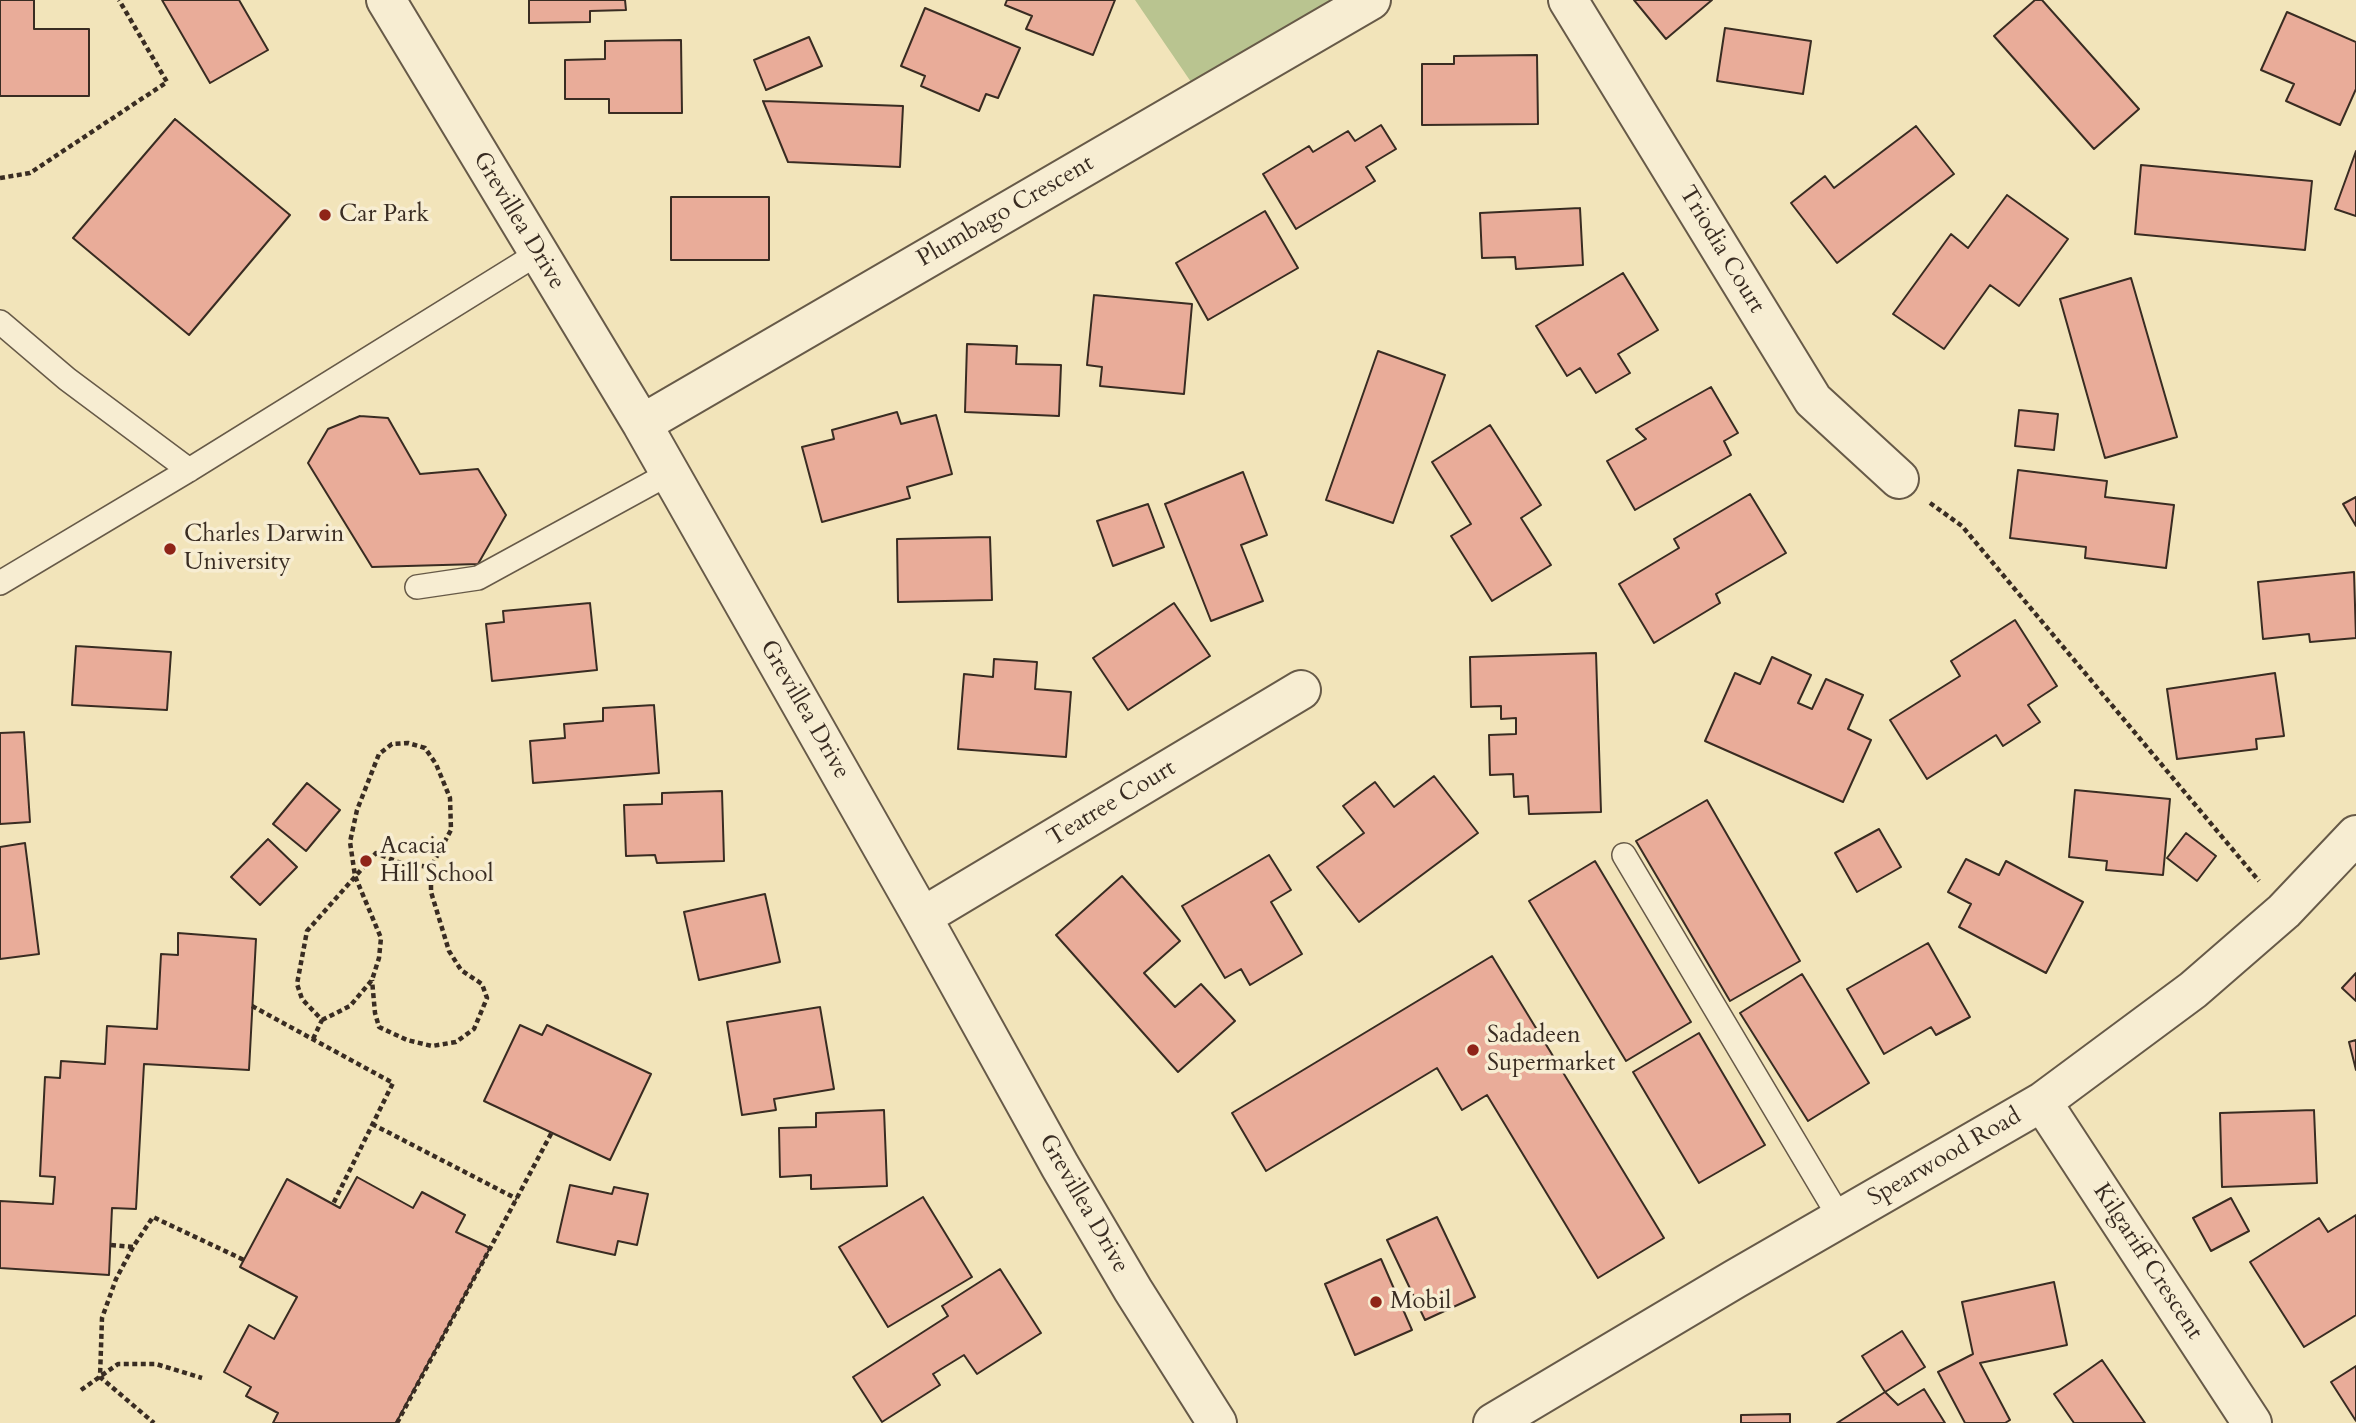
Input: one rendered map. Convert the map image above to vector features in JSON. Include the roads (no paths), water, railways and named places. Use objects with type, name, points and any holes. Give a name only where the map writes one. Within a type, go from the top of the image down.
[{"type":"street","name":"Grevillea Drive","points":[[386,0],[642,424],[1087,1211],[1217,1423]]},
{"type":"street","name":"Plumbago Crescent","points":[[642,424],[1371,0]]},
{"type":"street","name":"Triodia Court","points":[[1568,0],[1813,400],[1899,479]]},
{"type":"street","name":"Teatree Court","points":[[922,918],[1301,690]]},
{"type":"street","name":"Spearwood Road","points":[[1493,1423],[2042,1102],[2193,990],[2284,912],[2356,835]]},
{"type":"street","name":"Kilgariff Crescent","points":[[2042,1102],[2252,1423]]},
{"type":"lane","points":[[0,583],[189,470],[537,254]]},
{"type":"lane","points":[[0,322],[67,379],[189,470]]},
{"type":"lane","points":[[418,587],[478,578],[670,473]]},
{"type":"lane","points":[[1624,855],[1840,1218]]},
{"type":"place","name":"Car Park","points":[[325,215]]},
{"type":"place","name":"Charles Darwin University","points":[[170,549]]},
{"type":"place","name":"Acacia Hill School","points":[[366,861]]},
{"type":"place","name":"Sadadeen Supermarket","points":[[1473,1050]]},
{"type":"place","name":"Mobil","points":[[1376,1302]]}]
